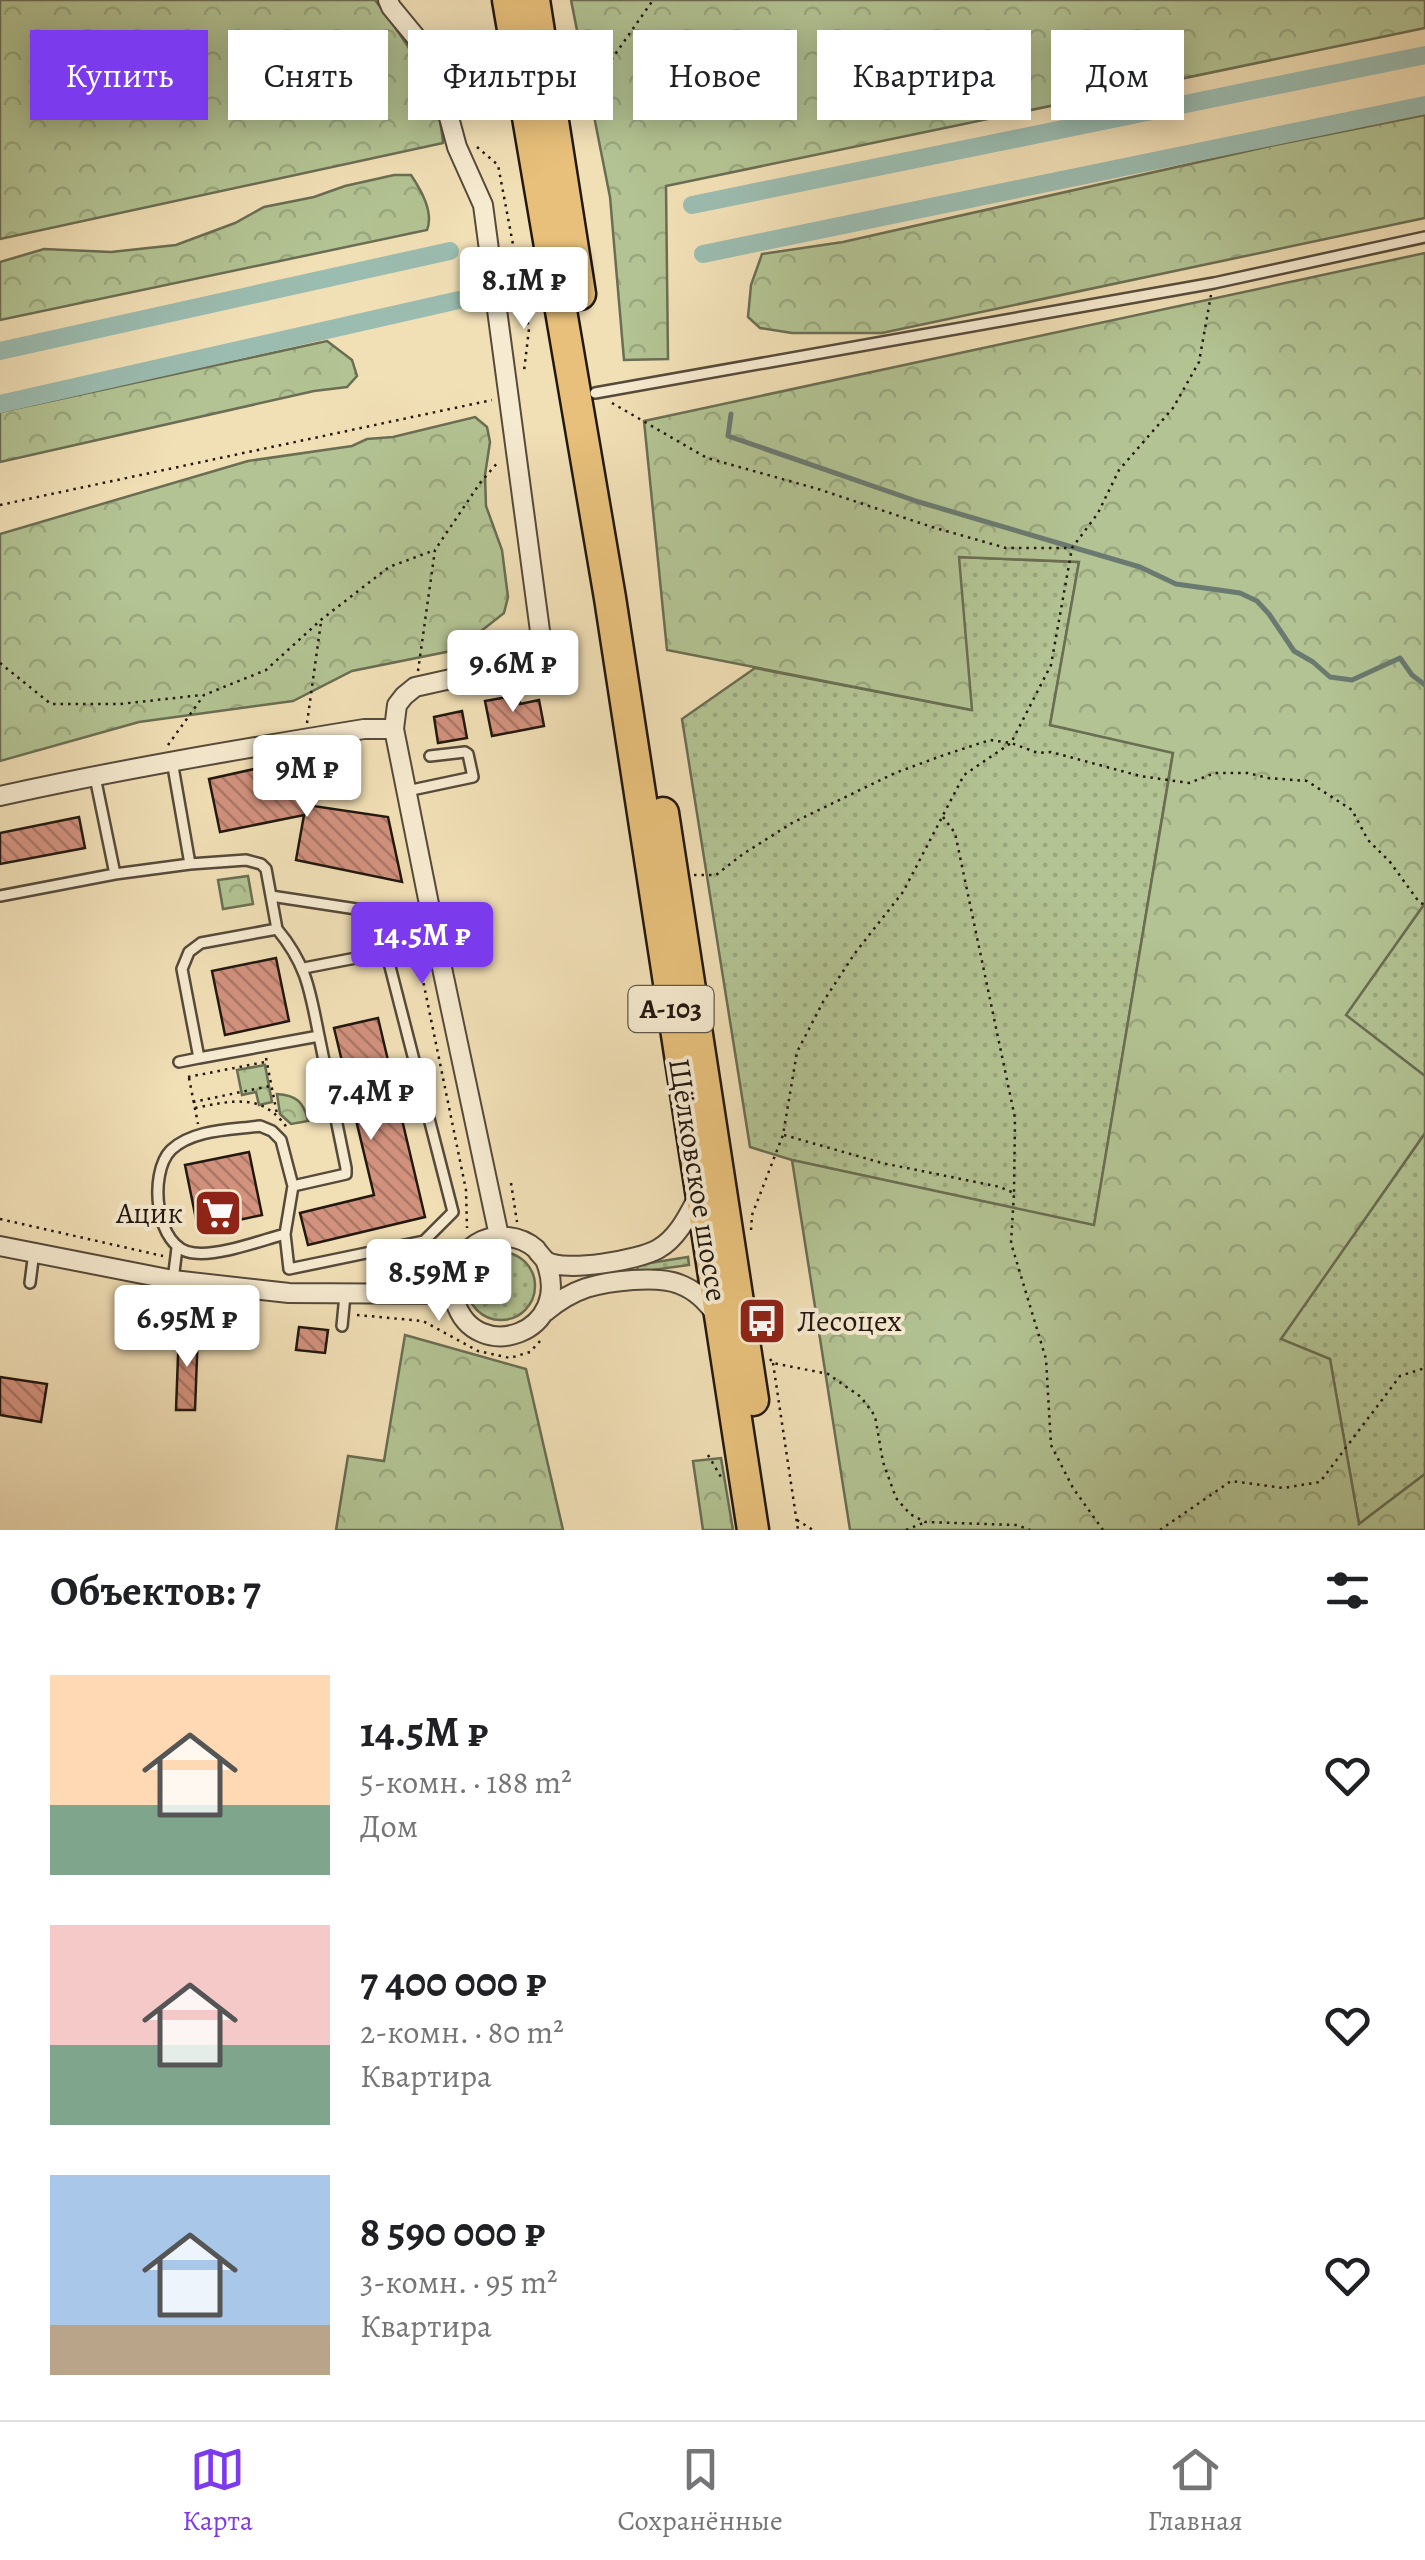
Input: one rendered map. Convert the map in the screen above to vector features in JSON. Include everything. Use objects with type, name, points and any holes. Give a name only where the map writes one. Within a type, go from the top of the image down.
[{"type":"main road","name":"Щёлковское шоссе","points":[[508,0],[589,470],[752,1530]]},
{"type":"main road","name":"Щёлковское шоссе","points":[[534,0],[673,875],[784,1524]]},
{"type":"street","points":[[388,0],[433,58],[457,147],[483,205],[540,631],[539,648],[522,663],[415,687],[397,706],[394,728],[499,1236]]},
{"type":"street","points":[[0,796],[168,756],[394,728]]},
{"type":"street","points":[[700,1195],[673,1237],[658,1249],[630,1259],[558,1264],[545,1260],[526,1242],[499,1236],[483,1240],[458,1262],[452,1278],[453,1294],[464,1319],[486,1334],[513,1335],[536,1322],[555,1303],[586,1288],[662,1280],[690,1288],[719,1317]]},
{"type":"street","points":[[0,1246],[173,1280],[289,1293],[453,1294]]},
{"type":"street","points":[[545,1260],[552,1286],[545,1312]]},
{"type":"lane","points":[[595,393],[1214,283],[1425,238]]},
{"type":"lane","points":[[406,791],[473,777],[468,754],[461,750],[430,756]]},
{"type":"lane","points":[[168,756],[190,864]]},
{"type":"lane","points":[[95,774],[115,874]]},
{"type":"lane","points":[[0,896],[190,864],[246,860],[261,864],[266,869],[277,928],[304,968],[346,1174],[293,1186]]},
{"type":"lane","points":[[272,896],[376,912],[453,1212],[424,1241],[289,1269]]},
{"type":"lane","points":[[200,1058],[182,969],[189,952],[201,943],[277,928]]},
{"type":"lane","points":[[304,968],[387,952],[438,949]]},
{"type":"lane","points":[[179,1062],[319,1036]]},
{"type":"lane","points":[[285,1234],[212,1252],[192,1253],[177,1248],[162,1227],[157,1176],[168,1152],[183,1141],[200,1136],[260,1126],[281,1140],[293,1186],[285,1234],[289,1293]]},
{"type":"lane","points":[[173,1280],[177,1248]]},
{"type":"lane","points":[[30,1282],[34,1252]]},
{"type":"lane","points":[[342,1326],[345,1295]]},
{"type":"path","points":[[613,57],[653,0]]},
{"type":"path","points":[[467,142],[498,166],[529,330],[526,368],[521,378]]},
{"type":"path","points":[[750,1234],[752,1216],[783,1135],[797,1052],[855,953],[903,892],[964,775],[1010,744],[1051,665],[1072,548],[1098,512],[1119,470],[1173,408],[1199,362],[1214,283]]},
{"type":"path","points":[[595,393],[706,458],[818,488],[1006,548],[1072,548]]},
{"type":"path","points":[[0,506],[508,396]]},
{"type":"path","points":[[415,687],[435,550],[480,483],[514,443]]},
{"type":"path","points":[[0,663],[51,704],[120,704],[204,695],[266,670],[322,619],[390,567],[435,550]]},
{"type":"path","points":[[307,725],[322,619]]},
{"type":"path","points":[[168,756],[204,695]]},
{"type":"path","points":[[673,875],[716,876],[792,823],[895,773],[990,740],[1140,776],[1189,783],[1215,773],[1248,772],[1307,781],[1352,810],[1368,840],[1425,905]]},
{"type":"path","points":[[942,816],[955,833],[1015,1118],[1011,1243],[1046,1360],[1052,1445],[1074,1488],[1103,1530]]},
{"type":"path","points":[[264,1046],[281,1140]]},
{"type":"path","points":[[200,1136],[188,1077],[267,1062]]},
{"type":"path","points":[[193,1102],[271,1086]]},
{"type":"path","points":[[783,1135],[1014,1193]]},
{"type":"path","points":[[512,1183],[517,1222]]},
{"type":"path","points":[[766,1354],[773,1363],[784,1524]]},
{"type":"path","points":[[773,1363],[828,1374],[861,1397],[875,1416],[882,1462],[896,1498],[910,1514],[925,1522]]},
{"type":"path","points":[[1160,1530],[1230,1480],[1283,1488],[1320,1482],[1400,1376],[1425,1368]]},
{"type":"path","points":[[906,1530],[925,1522],[1016,1524],[1030,1530]]},
{"type":"path","points":[[784,1524],[798,1530]]},
{"type":"path","points":[[784,1524],[813,1530]]},
{"type":"green space","points":[[0,0],[375,0],[408,47],[408,120],[440,120],[443,143],[0,239]]},
{"type":"green space","points":[[571,0],[1425,0],[1425,28],[1184,78],[1184,30],[1051,30],[1051,106],[1031,110],[1031,30],[817,30],[817,120],[983,120],[666,186],[668,359],[624,360],[610,197],[595,120],[613,120],[613,30],[577,30]]},
{"type":"green space","points":[[1425,115],[1425,218],[882,333],[792,333],[760,328],[748,317],[751,285],[762,254],[843,242]]},
{"type":"green space","points":[[394,175],[411,175],[415,181],[428,209],[427,230],[0,320],[0,262],[44,249],[111,252],[176,245],[235,223],[264,207]]},
{"type":"green space","points":[[1425,253],[1425,903],[1346,1015],[1425,1076],[1425,1133],[1281,1339],[1330,1359],[1359,1524],[1425,1474],[1425,1530],[850,1530],[792,1160],[1094,1225],[1173,753],[1050,725],[1079,562],[959,557],[972,710],[667,650],[644,421]]},
{"type":"green space","points":[[327,341],[352,360],[357,376],[347,387],[314,391],[0,462],[0,412]]},
{"type":"green space","points":[[475,417],[487,427],[490,442],[486,506],[502,550],[508,597],[504,613],[466,643],[451,651],[352,671],[293,701],[139,722],[0,761],[0,534],[248,461],[352,446],[367,439],[393,437]]},
{"type":"green space","points":[[958,557],[1079,562],[1050,725],[1173,752],[1094,1226],[792,1160],[750,1147],[682,719],[755,668],[971,710]]},
{"type":"green space","points":[[248,876],[253,904],[223,909],[218,880]]},
{"type":"green space","points":[[1425,903],[1425,1076],[1345,1015]]},
{"type":"green space","points":[[265,1065],[272,1102],[259,1105],[256,1092],[242,1095],[237,1070]]},
{"type":"green space","points":[[277,1094],[298,1101],[308,1121],[291,1124],[280,1114]]},
{"type":"green space","points":[[1425,1133],[1425,1474],[1359,1524],[1330,1360],[1280,1339]]},
{"type":"green space","points":[[501,1252],[514,1254],[525,1262],[533,1273],[533,1299],[525,1310],[514,1318],[501,1320],[488,1318],[477,1310],[469,1299],[467,1286],[469,1273],[477,1262],[488,1254]]},
{"type":"green space","points":[[688,1257],[689,1265],[638,1272],[637,1265]]},
{"type":"green space","points":[[405,1335],[526,1369],[563,1530],[336,1530],[348,1456],[384,1461]]},
{"type":"green space","points":[[721,1458],[733,1530],[703,1530],[693,1461]]},
{"type":"building","points":[[519,695],[520,704],[539,700],[544,726],[492,736],[485,701]]},
{"type":"building","points":[[462,711],[467,738],[438,743],[434,717]]},
{"type":"building","points":[[304,758],[313,806],[388,817],[402,882],[296,860],[304,815],[220,832],[209,779]]},
{"type":"building","points":[[79,817],[85,848],[0,864],[0,833]]},
{"type":"building","points":[[276,958],[289,1021],[225,1035],[212,971]]},
{"type":"building","points":[[378,1018],[425,1217],[308,1245],[300,1213],[374,1195],[334,1028]]},
{"type":"building","points":[[249,1152],[262,1215],[198,1229],[185,1165]]},
{"type":"building","points":[[299,1327],[328,1330],[325,1353],[296,1350]]},
{"type":"building","points":[[179,1330],[198,1331],[195,1410],[176,1410]]},
{"type":"building","points":[[0,1377],[47,1384],[41,1422],[0,1415]]},
{"type":"waterway","points":[[692,205],[1425,55]]},
{"type":"waterway","points":[[703,254],[1425,105]]},
{"type":"waterway","points":[[0,351],[450,251]]},
{"type":"waterway","points":[[0,404],[459,300]]},
{"type":"waterway","points":[[731,414],[728,436],[919,502],[1140,567],[1176,584],[1240,593],[1257,601],[1294,651],[1330,677],[1352,680],[1400,658],[1425,685]]},
{"type":"place","name":"Ацик","points":[[218,1213]]},
{"type":"place","name":"Лесоцех","points":[[762,1321]]}]
